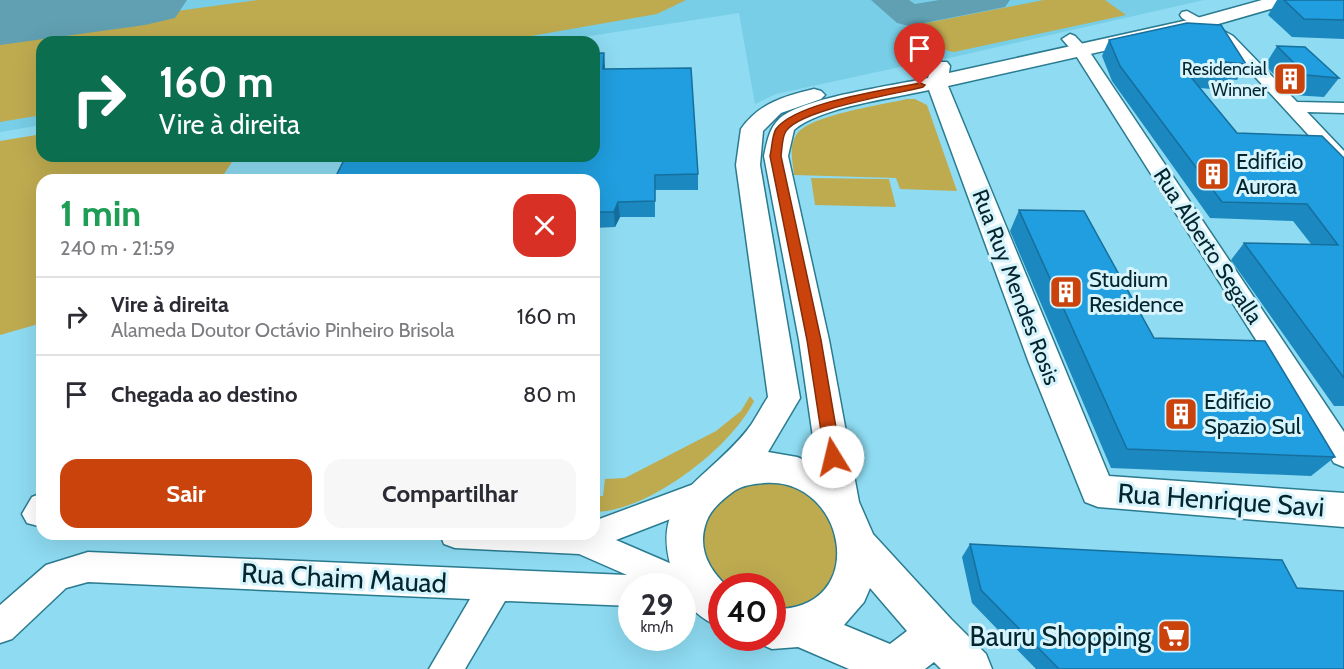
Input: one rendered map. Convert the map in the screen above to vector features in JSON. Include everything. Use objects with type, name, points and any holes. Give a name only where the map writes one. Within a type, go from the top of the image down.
[{"type":"street","points":[[1188,22],[1235,0]]},
{"type":"street","points":[[703,599],[692,572],[685,544],[689,517],[711,486],[762,436],[784,398],[748,165],[752,129],[782,114],[817,109],[903,88],[940,83],[1076,45],[1278,1]]},
{"type":"street","points":[[1188,22],[1228,39],[1344,162]]},
{"type":"street","points":[[1188,22],[1228,39]]},
{"type":"street","name":"Rua Alberto Segalla","points":[[1076,45],[1344,455]]},
{"type":"street","points":[[841,504],[814,340],[776,156],[782,114],[789,101],[940,83]]},
{"type":"street","name":"Rua Ruy Mendes Rosis","points":[[940,83],[1044,363],[1098,491]]},
{"type":"street","points":[[1292,107],[1344,108]]},
{"type":"street","points":[[600,532],[711,486],[744,469],[771,467],[797,472],[821,485],[841,504],[853,524],[859,546],[857,572],[846,596],[827,616],[786,628]]},
{"type":"street","name":"Rua Henrique Savi","points":[[1098,491],[1344,510]]},
{"type":"street","points":[[581,540],[703,599]]},
{"type":"street","points":[[859,546],[933,651],[971,669]]},
{"type":"street","name":"Rua Chaim Mauad","points":[[0,627],[57,576],[88,567],[618,590]]},
{"type":"street","points":[[446,669],[497,585]]},
{"type":"street","points":[[786,628],[894,667],[933,651]]},
{"type":"shaded area","points":[[0,0],[1204,0],[945,59],[939,55],[914,59],[918,63],[776,94],[755,104],[739,13],[590,36],[36,36],[36,126],[0,132]]},
{"type":"shaded area","points":[[258,0],[686,0],[657,14],[530,36],[36,36],[36,116],[0,122],[0,35]]},
{"type":"shaded area","points":[[1044,0],[1105,0],[1126,15],[954,52],[948,51],[911,26]]},
{"type":"shaded area","points":[[915,99],[927,105],[957,191],[900,189],[896,178],[794,175],[792,154],[794,139],[804,127],[831,116]]},
{"type":"shaded area","points":[[36,135],[36,162],[232,162],[224,174],[36,174],[36,325],[0,335],[0,141]]},
{"type":"shaded area","points":[[811,178],[889,179],[896,207],[815,205]]},
{"type":"shaded area","points":[[750,396],[754,401],[743,419],[708,457],[686,474],[639,501],[600,511],[600,496],[603,496],[605,479],[625,478],[716,431],[741,411]]},
{"type":"shaded area","points":[[754,481],[794,487],[813,498],[825,511],[838,542],[839,559],[835,575],[826,589],[812,601],[786,610],[786,573],[711,573],[703,540],[706,517],[720,499]]},
{"type":"building","points":[[1284,0],[1344,0],[1344,20],[1304,19]]},
{"type":"building","points":[[1187,23],[1221,25],[1246,64],[1224,62],[1231,74],[1185,70],[1237,133],[1322,136],[1344,158],[1344,378],[1244,243],[1338,245],[1307,204],[1222,202],[1120,66],[1109,40]]},
{"type":"building","points":[[1277,46],[1305,47],[1339,78],[1306,75]]},
{"type":"building","points":[[600,53],[604,53],[603,69],[691,68],[698,174],[655,175],[655,201],[618,202],[614,212],[600,212],[600,174],[337,174],[343,162],[600,162]]},
{"type":"building","points":[[1019,210],[1084,211],[1154,338],[1265,341],[1335,457],[1127,449]]},
{"type":"building","name":"Bauru Shopping","points":[[970,544],[1282,560],[1297,588],[1344,591],[1344,669],[1059,669],[981,590]]},
{"type":"taxiway","points":[[888,0],[909,16],[993,0]]},
{"type":"runway","points":[[0,19],[145,0]]},
{"type":"place","name":"Residencial Winner","points":[[1290,79]]},
{"type":"place","name":"Edifício Aurora","points":[[1213,174]]},
{"type":"place","name":"Studium Residence","points":[[1066,292]]},
{"type":"place","name":"Edifício Spazio Sul","points":[[1181,414]]},
{"type":"place","name":"Bauru Shopping","points":[[1174,636]]},
{"type":"route","points":[[833,457],[814,340],[776,156],[780,131],[792,120],[817,109],[920,85]]}]
